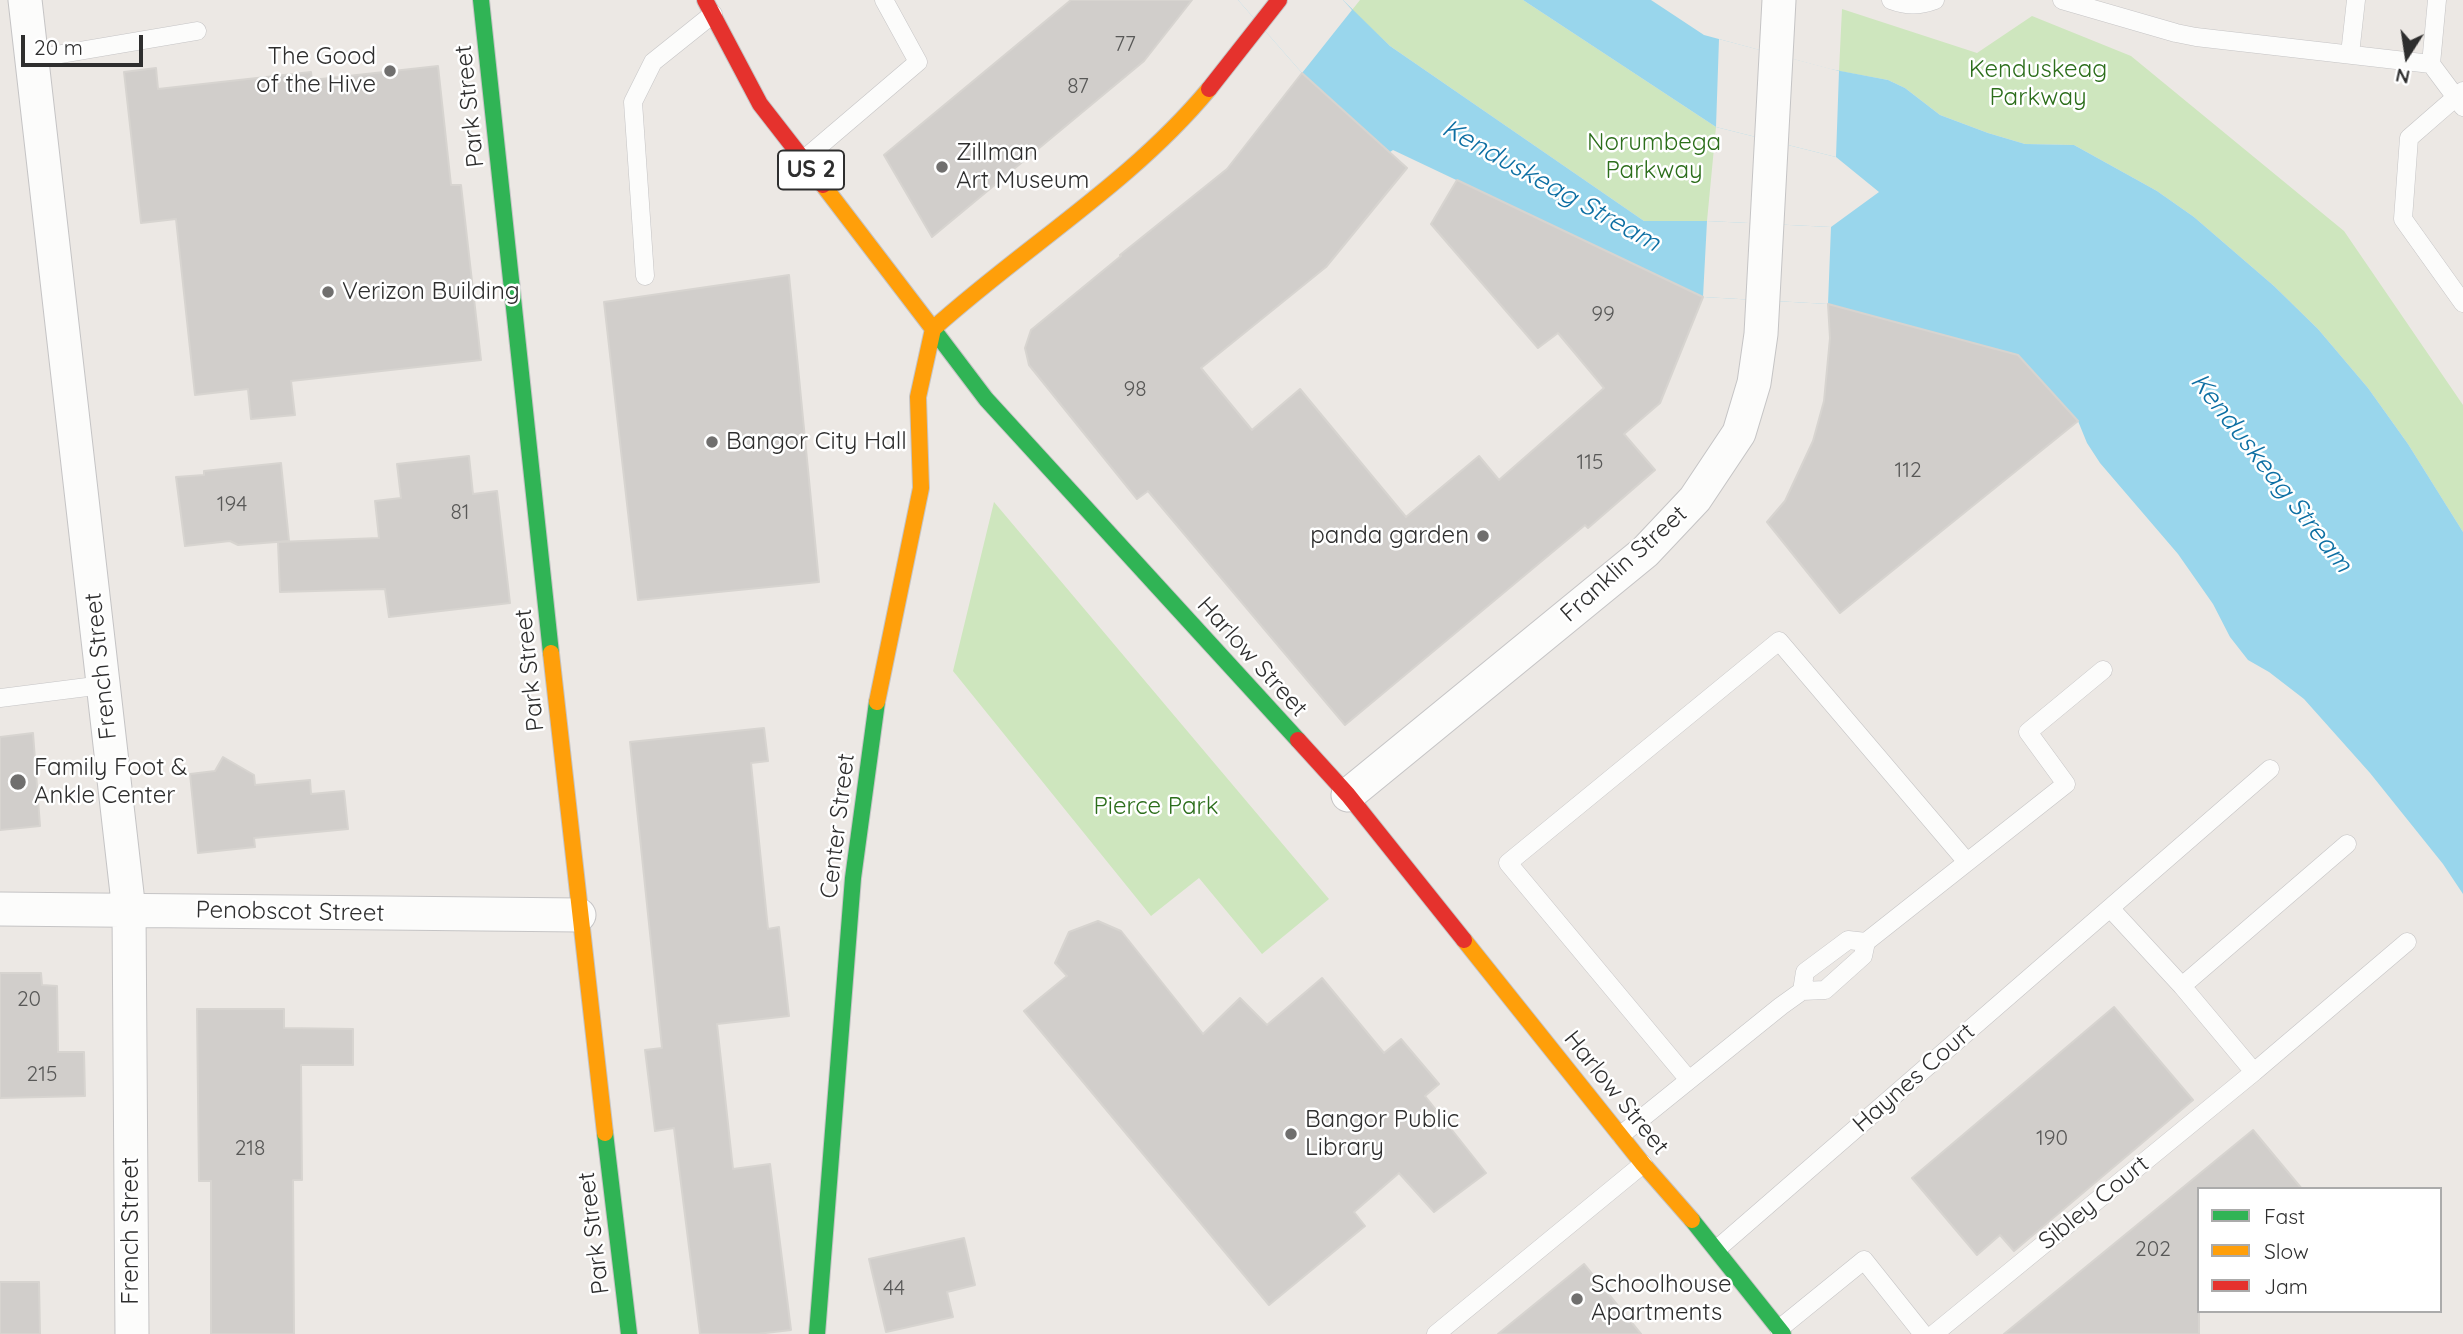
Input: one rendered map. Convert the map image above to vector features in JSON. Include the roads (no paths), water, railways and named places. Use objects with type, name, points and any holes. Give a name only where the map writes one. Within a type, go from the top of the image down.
[{"type":"street","name":"French Street","points":[[25,0],[128,911],[132,1334]]},
{"type":"street","name":"Park Street","points":[[481,0],[579,915],[629,1334]]},
{"type":"street","points":[[933,329],[974,292],[1149,154],[1168,136],[1202,99],[1279,0]]},
{"type":"street","name":"Franklin Street","points":[[1348,795],[1645,552],[1695,499],[1739,433],[1758,358],[1764,301],[1779,0]]},
{"type":"street","name":"Harlow Street","points":[[709,7],[760,104],[986,399],[1348,795],[1643,1164],[1717,1249],[1781,1331]]},
{"type":"street","name":"Center Street","points":[[817,1334],[853,878],[876,713],[921,488],[918,397],[933,329]]},
{"type":"street","name":"Penobscot Street","points":[[0,909],[579,915]]},
{"type":"lane","points":[[803,160],[918,62],[884,0]]},
{"type":"lane","points":[[1891,0],[1901,4],[1918,5],[1935,0]]},
{"type":"lane","points":[[2062,0],[2176,33],[2431,64],[2460,98],[2409,138],[2403,219],[2463,303]]},
{"type":"lane","points":[[2350,54],[2356,0]]},
{"type":"lane","points":[[2431,64],[2437,0]]},
{"type":"lane","points":[[645,276],[633,102],[653,62],[709,7]]},
{"type":"lane","points":[[32,60],[197,32]]},
{"type":"lane","points":[[1689,1080],[1508,863],[1779,641],[1967,862]]},
{"type":"lane","points":[[1621,1135],[1802,991],[1825,990],[1863,956],[1866,942],[2066,784],[2028,732],[2103,670]]},
{"type":"lane","points":[[0,698],[103,685]]},
{"type":"lane","name":"Haynes Court","points":[[1717,1249],[2270,769]]},
{"type":"lane","points":[[2182,986],[2347,844]]},
{"type":"lane","points":[[2110,908],[2182,986],[2254,1072]]},
{"type":"lane","points":[[1802,991],[1805,972],[1848,940],[1866,942]]},
{"type":"lane","name":"Sibley Court","points":[[1934,1334],[2254,1072],[2407,942]]},
{"type":"lane","points":[[1436,1334],[1643,1164]]},
{"type":"lane","points":[[1781,1331],[1864,1260],[1923,1334]]},
{"type":"water","name":"Kenduskeag Stream","points":[[1238,0],[1343,0],[1390,46],[1644,221],[1831,227],[1879,192],[1836,157],[1716,127],[1523,0],[1651,0],[1704,35],[1830,69],[1888,80],[1905,88],[1940,115],[1988,133],[2025,144],[2074,145],[2157,191],[2194,217],[2274,286],[2318,329],[2368,388],[2408,444],[2463,532],[2463,894],[2443,864],[2370,773],[2304,699],[2269,672],[2248,660],[2230,637],[2213,604],[2178,554],[2100,463],[2087,443],[2078,421],[2018,355],[1828,304],[1703,297],[1393,150],[1390,152],[1302,73]]},
{"type":"place","name":"The Good of the Hive","points":[[390,71]]},
{"type":"place","name":"Zillman Art Museum","points":[[942,167]]},
{"type":"place","name":"Verizon Building","points":[[328,292]]},
{"type":"place","name":"Bangor City Hall","points":[[712,442]]},
{"type":"place","name":"panda garden","points":[[1483,536]]},
{"type":"place","name":"Family Foot & Ankle Center","points":[[18,782]]},
{"type":"place","name":"Bangor Public Library","points":[[1291,1134]]},
{"type":"place","name":"Schoolhouse Apartments","points":[[1577,1299]]},
{"type":"park label","name":"Kenduskeag Parkway","points":[[2038,84]]},
{"type":"park label","name":"Norumbega Parkway","points":[[1654,157]]},
{"type":"park label","name":"Pierce Park","points":[[1156,807]]}]
